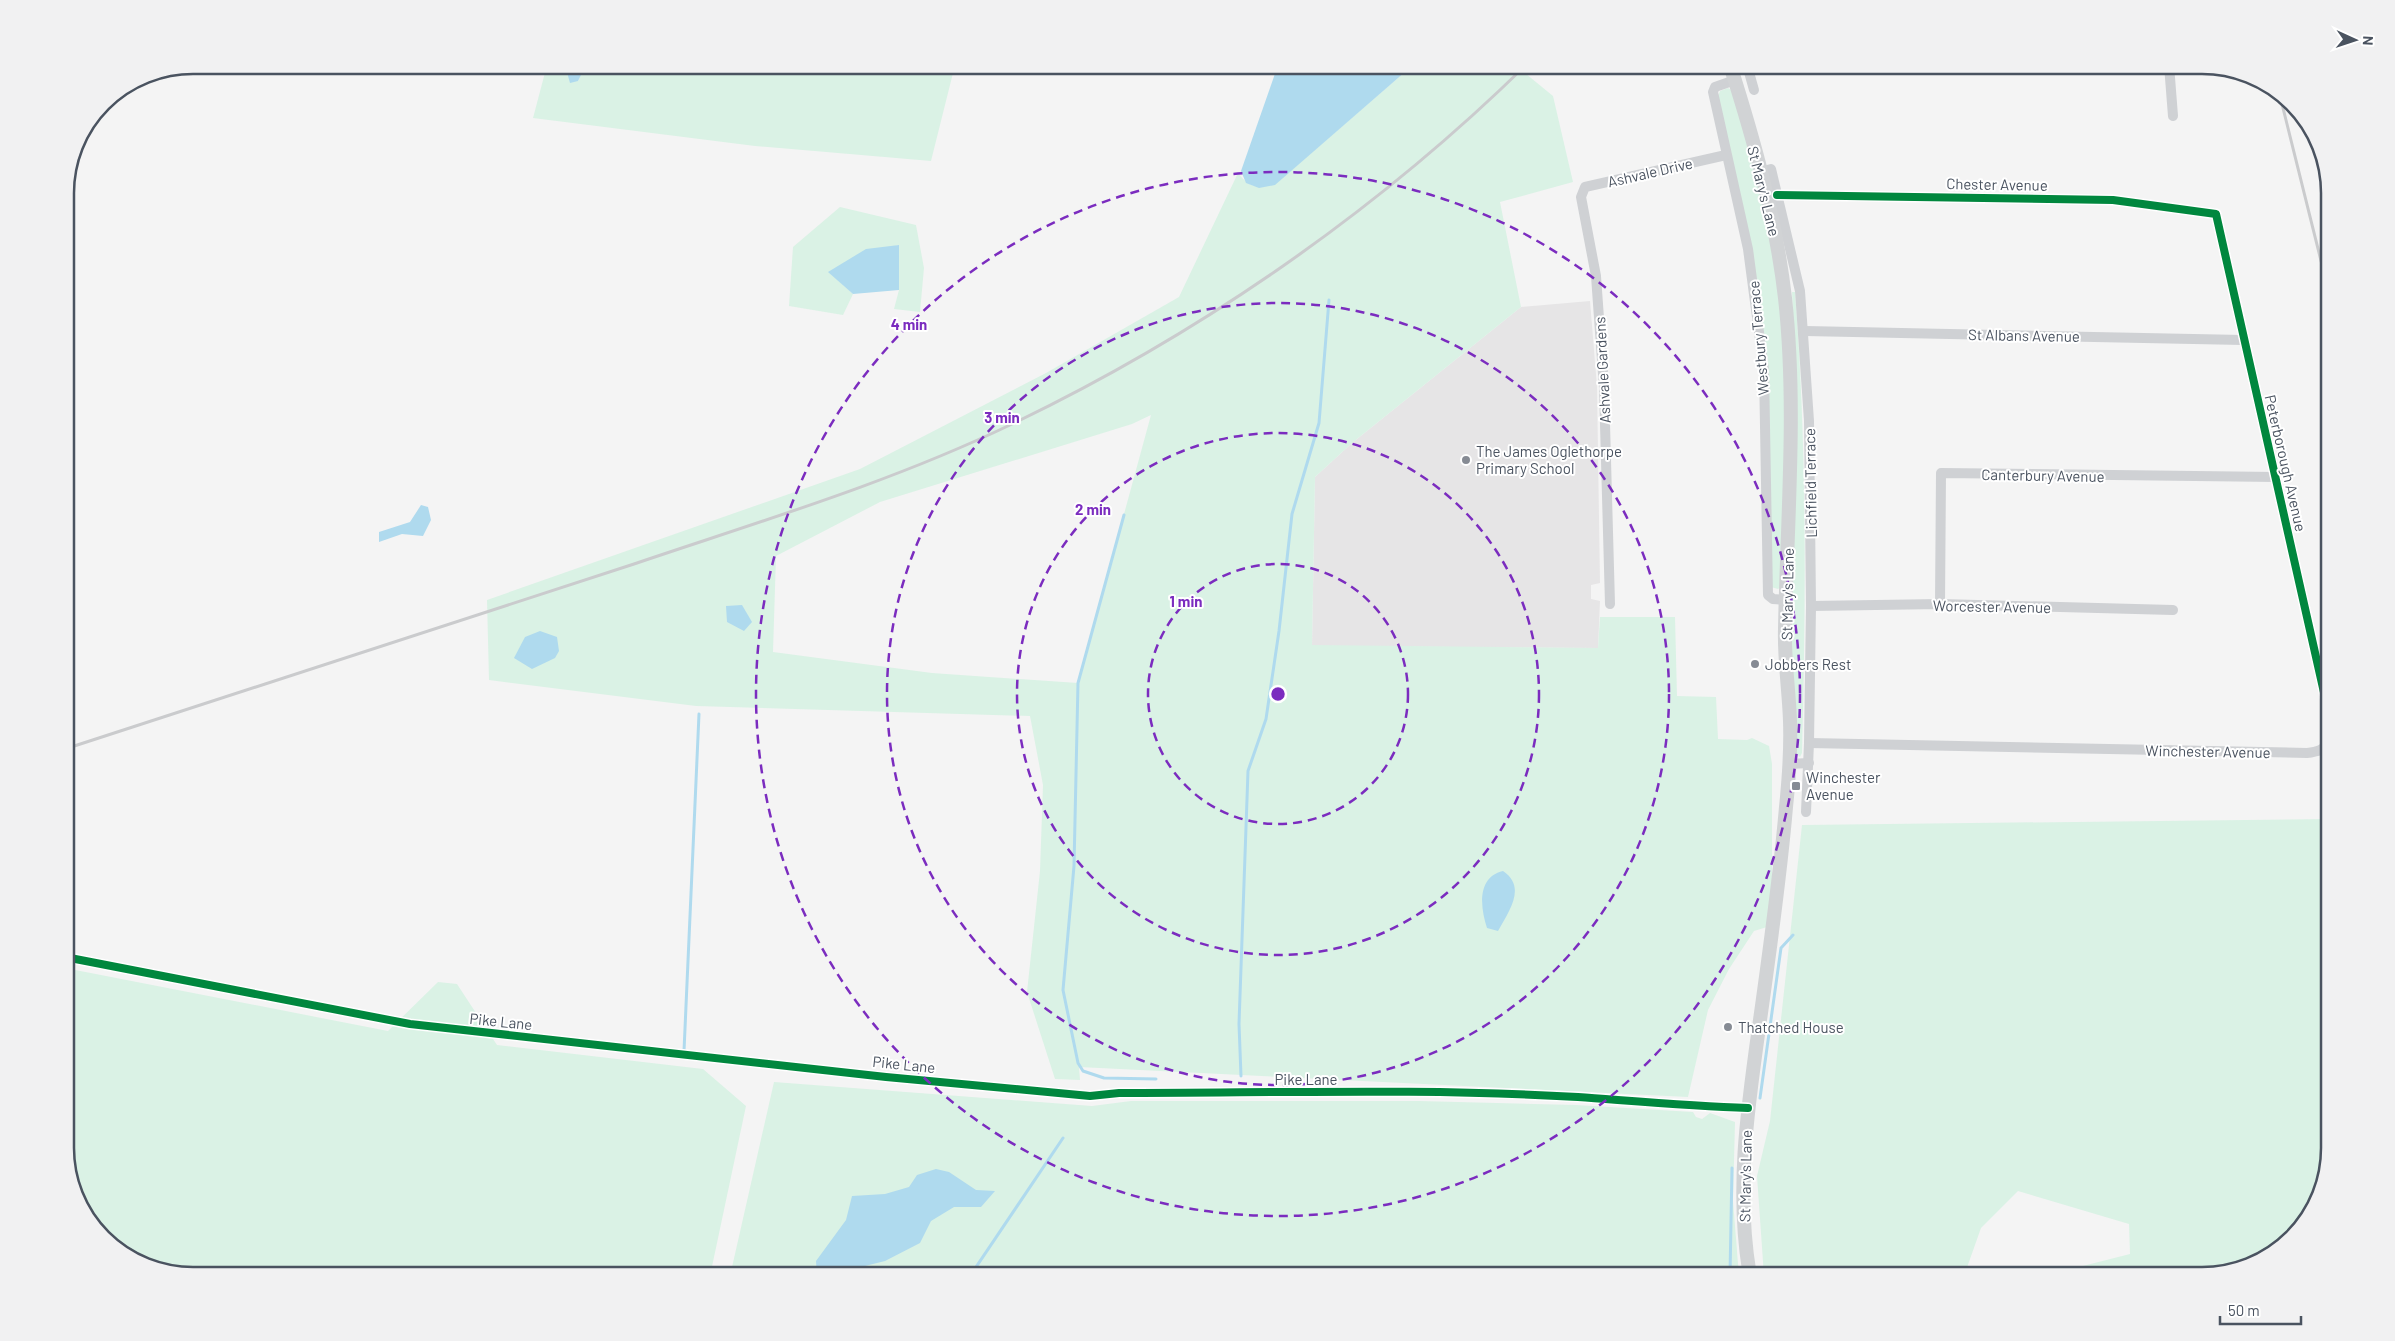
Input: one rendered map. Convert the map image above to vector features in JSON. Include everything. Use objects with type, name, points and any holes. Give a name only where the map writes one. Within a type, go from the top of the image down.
[{"type":"main road","name":"St Mary's Lane","points":[[1732,74],[1760,172],[1776,240],[1785,298],[1789,353],[1790,496],[1785,635],[1790,722],[1789,764],[1777,894],[1748,1108],[1742,1202],[1749,1267]]},
{"type":"street","points":[[1750,74],[1754,90]]},
{"type":"street","points":[[2170,74],[2173,116]]},
{"type":"street","name":"Westbury Terrace","points":[[1734,80],[1714,87],[1713,92],[1748,249],[1764,370],[1768,595],[1773,599],[1786,600]]},
{"type":"street","name":"Ashvale Drive","points":[[1581,197],[1585,187],[1726,155]]},
{"type":"street","name":"Lichfield Terrace","points":[[1760,172],[1771,169],[1795,262],[1804,331],[1812,511],[1810,743],[1806,812]]},
{"type":"street","name":"Chester Avenue","points":[[1777,195],[2113,200],[2216,214]]},
{"type":"street","name":"Ashvale Gardens","points":[[1581,197],[1596,276],[1604,388],[1610,604]]},
{"type":"street","name":"Peterborough Avenue","points":[[2216,214],[2321,679]]},
{"type":"street","name":"St Albans Avenue","points":[[1804,331],[2243,340]]},
{"type":"street","name":"Canterbury Avenue","points":[[1940,604],[1941,473],[2276,477]]},
{"type":"street","name":"Worcester Avenue","points":[[1811,606],[1940,604],[2173,610]]},
{"type":"street","name":"Winchester Avenue","points":[[1810,743],[2306,753],[2321,750]]},
{"type":"street","points":[[1789,764],[1809,763]]},
{"type":"street","name":"Pike Lane","points":[[74,958],[410,1024],[876,1076],[1080,1095],[1119,1093],[1420,1093],[1578,1097],[1664,1105],[1748,1108]]},
{"type":"shaded area","name":"The James Oglethorpe Primary School","points":[[1590,301],[1597,387],[1600,583],[1591,585],[1591,599],[1600,601],[1598,648],[1312,646],[1315,477],[1352,443],[1521,307]]},
{"type":"green space","points":[[545,74],[570,74],[578,81],[581,74],[953,74],[931,161],[755,146],[533,118]]},
{"type":"green space","points":[[1403,74],[1526,74],[1553,96],[1573,182],[1500,202],[1521,307],[1352,443],[1315,477],[1312,645],[1598,648],[1600,617],[1675,617],[1677,696],[1716,697],[1718,739],[1747,740],[1752,738],[1769,746],[1772,764],[1772,880],[1767,927],[1754,931],[1729,969],[1708,1010],[1688,1097],[1079,1067],[1080,1080],[1055,1079],[1027,992],[1040,871],[1043,785],[1030,716],[696,706],[489,680],[487,600],[860,469],[1046,373],[1179,297],[1238,173],[1246,182],[1254,186],[1275,184]],"holes":[[[1151,415],[1078,683],[932,673],[773,652],[776,556],[880,502],[1132,424]]]},
{"type":"green space","points":[[1728,88],[1735,92],[1755,172],[1768,226],[1781,307],[1786,376],[1786,411],[1781,587],[1778,589],[1771,587],[1767,367],[1717,99],[1720,91]]},
{"type":"green space","points":[[840,207],[916,225],[924,268],[920,312],[894,309],[899,290],[898,245],[829,272],[853,294],[843,315],[789,306],[793,247]]},
{"type":"green space","points":[[1792,292],[1795,292],[1799,349],[1804,464],[1804,638],[1802,753],[1800,757],[1795,752],[1790,603],[1796,392]]},
{"type":"green space","points":[[2321,819],[2321,1148],[2317,1179],[2312,1194],[2297,1221],[2275,1243],[2248,1258],[2233,1263],[2202,1267],[2079,1267],[2130,1254],[2129,1224],[2018,1191],[1981,1228],[1967,1267],[1763,1267],[1757,1176],[1770,1121],[1802,825]]},
{"type":"green space","points":[[74,970],[388,1031],[438,982],[457,984],[497,1045],[703,1069],[746,1106],[712,1267],[193,1267],[162,1263],[147,1258],[120,1243],[98,1221],[86,1201],[80,1186],[74,1156]]},
{"type":"green space","points":[[774,1082],[1092,1106],[1131,1101],[1419,1101],[1576,1105],[1693,1112],[1696,1117],[1702,1119],[1710,1113],[1735,1122],[1733,1201],[1738,1267],[732,1267]]},
{"type":"water","points":[[568,74],[582,74],[578,81],[570,83]]},
{"type":"water","points":[[1275,74],[1403,74],[1275,185],[1259,188],[1246,183],[1241,171]]},
{"type":"water","points":[[899,245],[899,290],[853,294],[828,272],[866,249]]},
{"type":"water","points":[[421,505],[428,507],[431,520],[423,536],[402,534],[379,542],[379,532],[410,522]]},
{"type":"water","points":[[742,605],[752,622],[744,631],[727,622],[726,606]]},
{"type":"water","points":[[540,631],[557,637],[559,651],[555,658],[532,669],[514,658],[525,637]]},
{"type":"water","points":[[1503,871],[1514,884],[1515,892],[1511,907],[1498,931],[1487,928],[1482,902],[1485,886],[1489,879]]},
{"type":"water","points":[[936,1169],[949,1172],[976,1190],[995,1191],[981,1207],[954,1207],[931,1221],[920,1243],[885,1261],[861,1267],[816,1267],[816,1261],[846,1220],[852,1196],[885,1194],[909,1187],[917,1175]]},
{"type":"waterway","points":[[1241,1076],[1239,1024],[1248,771],[1266,719],[1279,631],[1292,514],[1319,423],[1329,300]]},
{"type":"waterway","points":[[1124,515],[1078,683],[1074,866],[1063,990],[1078,1063],[1083,1071],[1104,1078],[1156,1079]]},
{"type":"waterway","points":[[684,1051],[699,714]]},
{"type":"waterway","points":[[1760,1098],[1781,948],[1793,935]]},
{"type":"waterway","points":[[976,1267],[1063,1138]]},
{"type":"waterway","points":[[1730,1267],[1732,1168]]},
{"type":"railway","points":[[74,746],[563,588],[824,500],[918,465],[1010,425],[1150,351],[1217,310],[1283,266],[1347,220],[1409,170],[1469,119],[1516,74]]},
{"type":"railway","points":[[2282,105],[2321,261]]},
{"type":"cycle path","points":[[1777,195],[2113,200],[2216,214],[2321,679]]},
{"type":"cycle path","points":[[74,959],[410,1024],[886,1077],[1090,1096],[1119,1093],[1348,1092],[1521,1094],[1748,1108]]},
{"type":"place","name":"The James Oglethorpe Primary School","points":[[1466,460]]},
{"type":"place","name":"Jobbers Rest","points":[[1755,664]]},
{"type":"place","name":"Winchester Avenue","points":[[1796,786]]},
{"type":"place","name":"Thatched House","points":[[1728,1027]]}]
